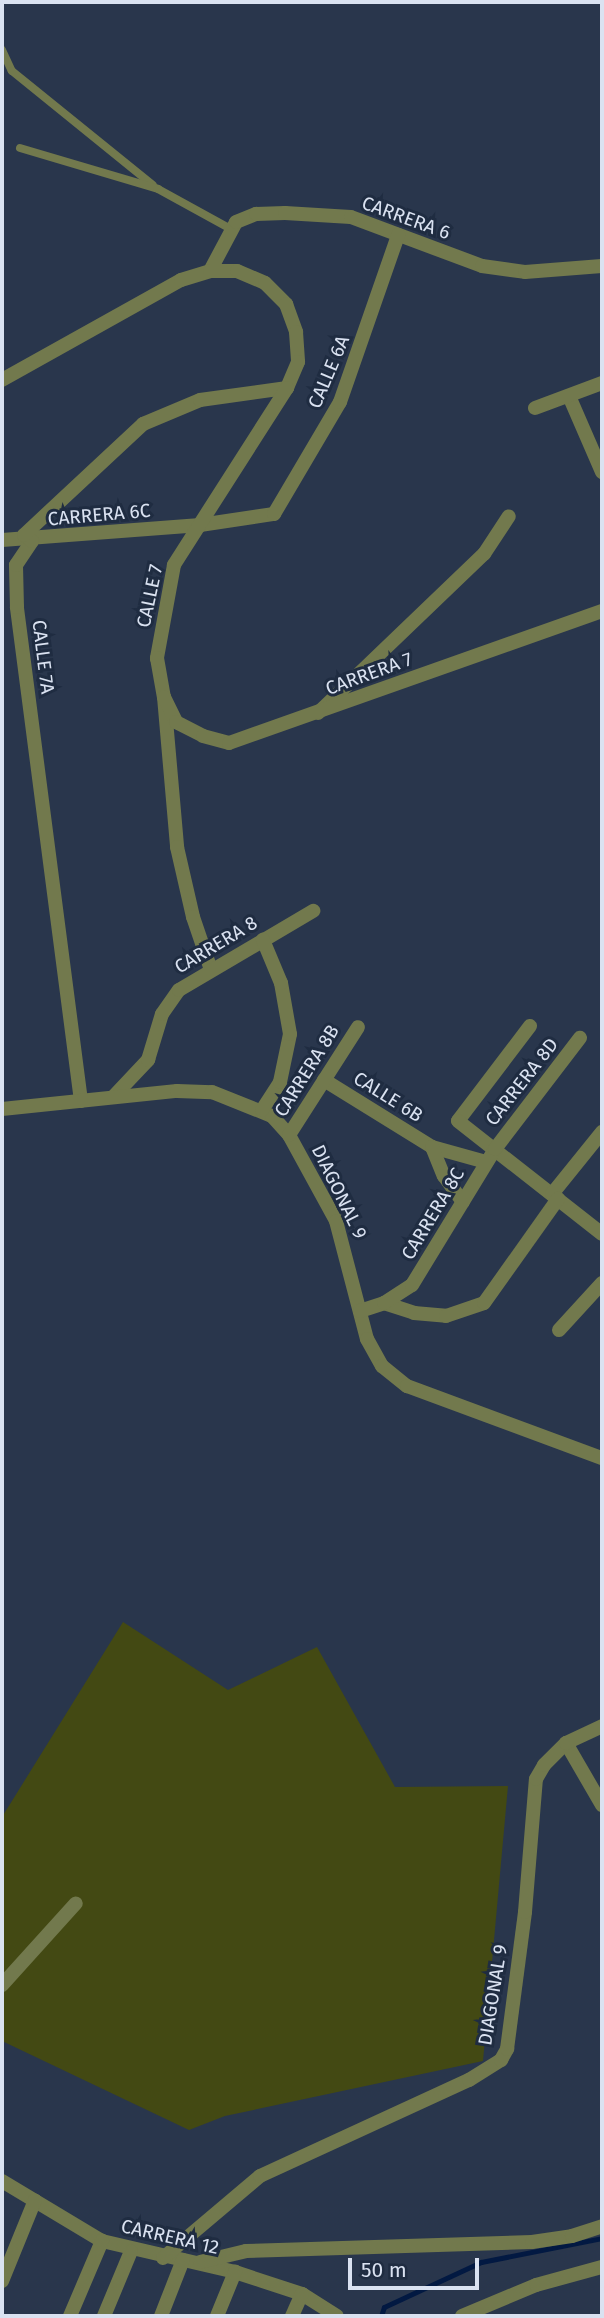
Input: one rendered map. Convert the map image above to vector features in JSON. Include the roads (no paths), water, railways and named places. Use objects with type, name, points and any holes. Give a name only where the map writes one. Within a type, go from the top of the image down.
[{"type":"street","name":"CARRERA 6","points":[[229,228],[256,214],[351,217],[482,266],[525,272],[602,267]]},
{"type":"street","points":[[2,380],[181,280],[210,271],[229,228]]},
{"type":"street","name":"CALLE 6A","points":[[274,514],[340,402],[398,235]]},
{"type":"street","name":"CALLE 7","points":[[210,271],[237,271],[265,283],[286,304],[296,332],[298,362],[287,388],[174,565],[157,658],[164,697],[177,847],[193,918],[211,970]]},
{"type":"street","points":[[535,408],[602,383]]},
{"type":"street","name":"CALLE 7A","points":[[81,1101],[17,607],[16,565],[32,541],[24,535],[142,424],[200,400],[287,388]]},
{"type":"street","points":[[569,396],[602,472]]},
{"type":"street","name":"CARRERA 6C","points":[[2,540],[32,541],[200,525],[274,514]]},
{"type":"street","points":[[316,714],[484,554],[509,516]]},
{"type":"street","name":"CARRERA 7","points":[[164,697],[177,722],[203,736],[229,743],[602,611]]},
{"type":"street","name":"CARRERA 8","points":[[113,1097],[148,1060],[172,997],[211,970],[313,911]]},
{"type":"street","points":[[262,1111],[280,1082],[290,1034],[281,983],[263,940]]},
{"type":"street","points":[[530,1026],[458,1121],[602,1234]]},
{"type":"street","name":"CARRERA 8B","points":[[289,1135],[358,1027]]},
{"type":"street","name":"CARRERA 8D","points":[[495,1149],[580,1038]]},
{"type":"street","name":"CALLE 6B","points":[[324,1080],[432,1147],[486,1162]]},
{"type":"street","name":"DIAGONAL 9","points":[[2,1110],[113,1097],[212,1092],[262,1111],[289,1135],[336,1221],[350,1260],[367,1339],[382,1366],[407,1386],[602,1458]]},
{"type":"street","points":[[384,1303],[414,1313],[446,1317],[484,1303],[602,1132]]},
{"type":"street","name":"CALLE 6B","points":[[432,1147],[444,1176],[463,1202]]},
{"type":"street","name":"CARRERA 8C","points":[[360,1311],[384,1303],[412,1284],[495,1149]]},
{"type":"street","points":[[559,1330],[602,1283]]},
{"type":"street","name":"DIAGONAL 9","points":[[163,2258],[260,2176],[469,2080],[501,2060],[507,2049],[525,1912],[537,1779],[544,1765],[566,1743],[602,1726]]},
{"type":"street","points":[[566,1743],[602,1805]]},
{"type":"street","points":[[2,1985],[76,1903]]},
{"type":"street","name":"CARRERA 12","points":[[2,2181],[102,2241],[131,2251],[200,2262],[235,2272],[302,2294],[337,2316]]},
{"type":"street","points":[[2,2281],[35,2200]]},
{"type":"street","points":[[200,2262],[246,2251],[532,2242],[572,2236],[602,2226]]},
{"type":"street","points":[[70,2316],[102,2241]]},
{"type":"street","points":[[104,2316],[131,2251]]},
{"type":"street","points":[[161,2316],[183,2260]]},
{"type":"street","points":[[462,2316],[536,2285],[602,2267]]},
{"type":"street","points":[[217,2316],[235,2272]]},
{"type":"street","points":[[292,2316],[302,2294]]},
{"type":"lane","points":[[2,50],[12,71],[158,189],[229,228]]},
{"type":"lane","points":[[20,148],[158,189]]},
{"type":"waterway","points":[[381,2316],[384,2307],[481,2262],[602,2238]]}]
